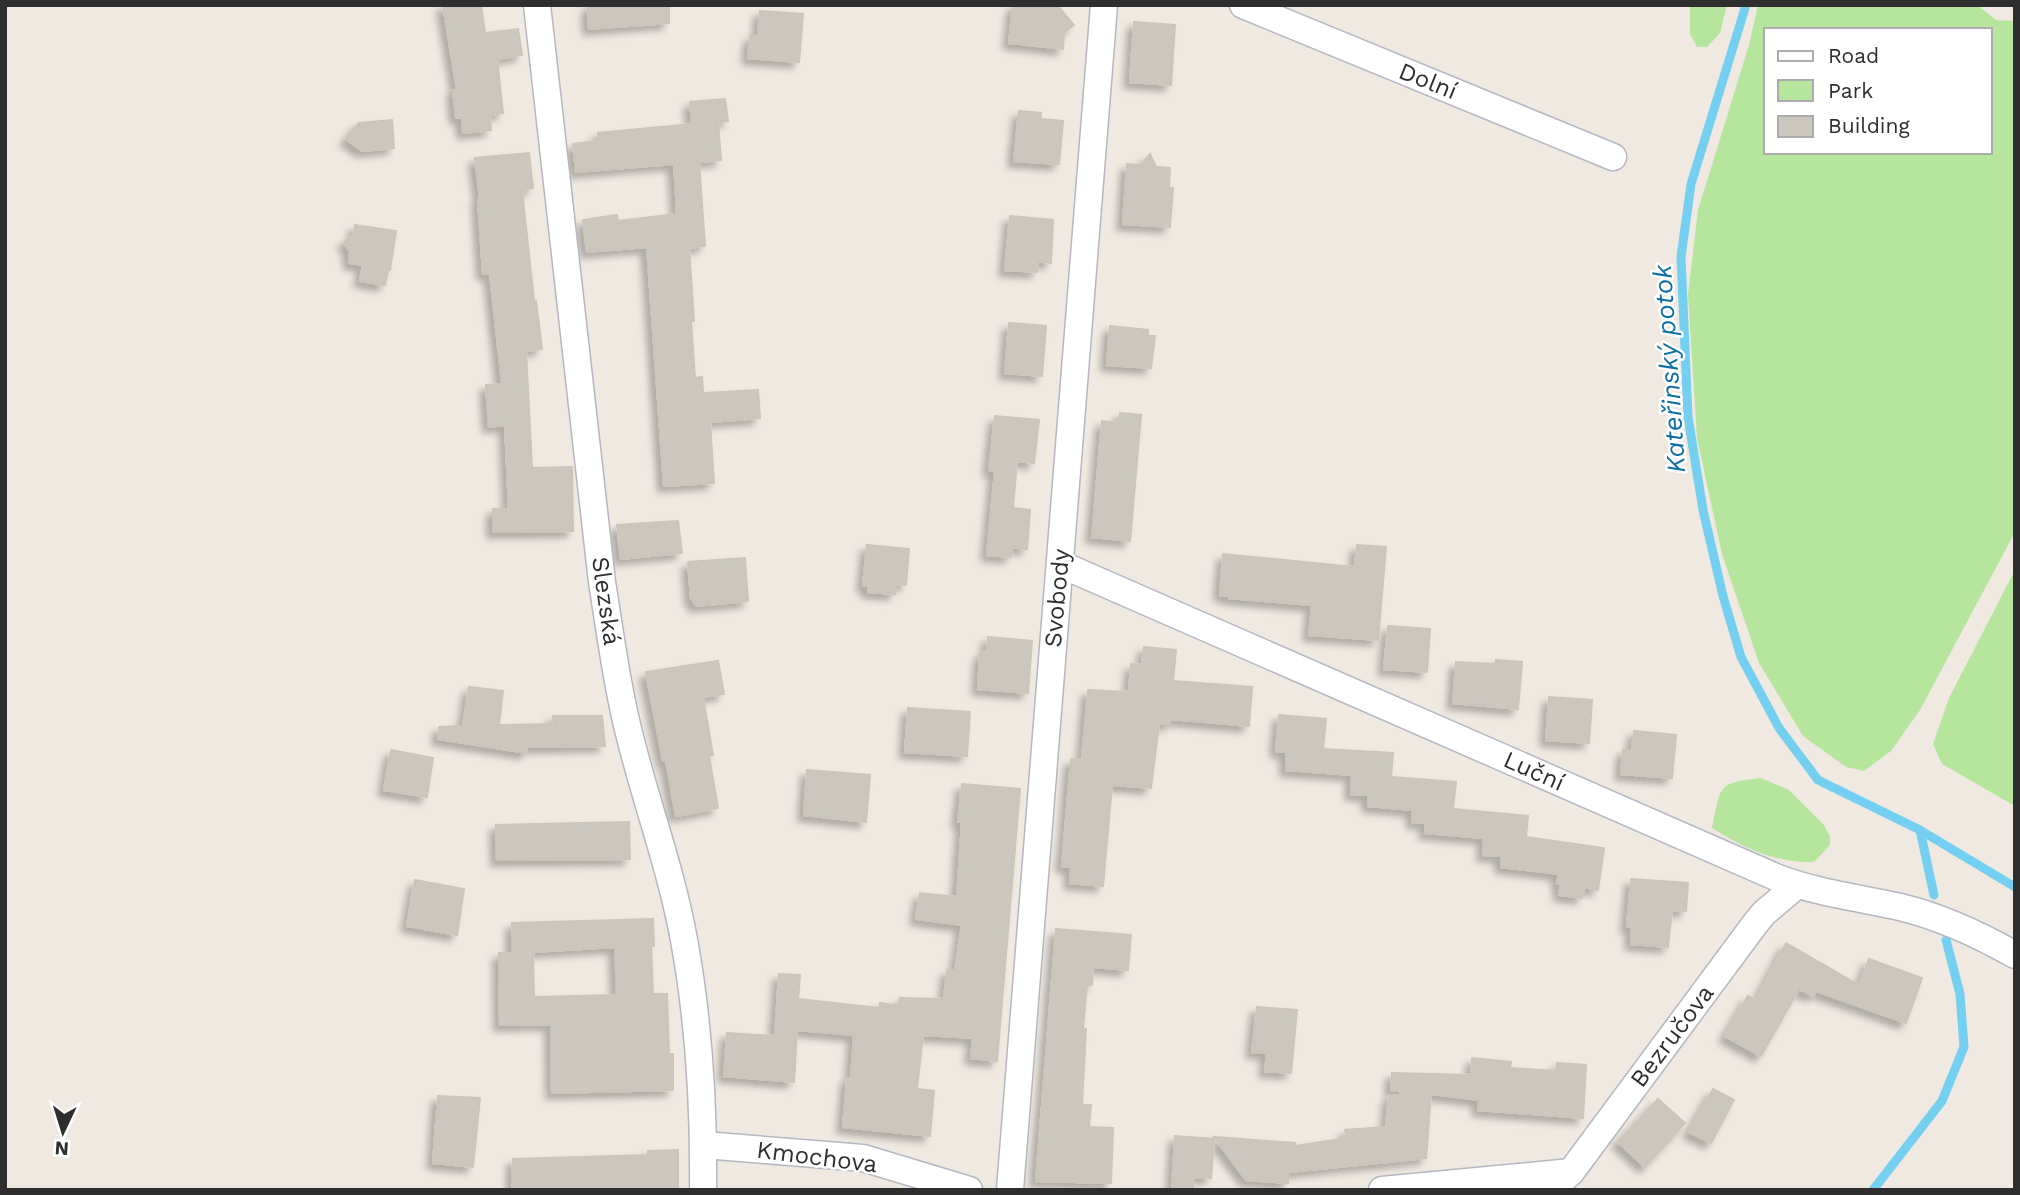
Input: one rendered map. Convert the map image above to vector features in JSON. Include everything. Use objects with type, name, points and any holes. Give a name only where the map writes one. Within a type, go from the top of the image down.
[{"type":"street","name":"Slezská","points":[[537,5],[604,594],[628,728],[684,939],[695,1016],[704,1145],[702,1190]]},
{"type":"street","name":"Svobody","points":[[1010,1190],[1104,5]]},
{"type":"street","name":"Dolní","points":[[1243,5],[1614,157]]},
{"type":"street","name":"Luční","points":[[1060,564],[1797,885],[1902,908],[1949,922],[1967,928],[2015,955]]},
{"type":"street","name":"Bezručova","points":[[1551,1190],[1571,1172],[1764,913],[1797,885]]},
{"type":"street","name":"Kmochova","points":[[704,1145],[863,1158],[969,1190]]},
{"type":"street","points":[[1382,1190],[1571,1172]]},
{"type":"green space","points":[[1690,5],[1727,5],[1720,33],[1707,47],[1697,47],[1690,34]]},
{"type":"green space","points":[[1758,5],[1977,5],[1996,20],[2015,21],[2015,532],[1920,710],[1891,751],[1864,771],[1846,767],[1803,736],[1759,663],[1722,554],[1697,438],[1688,295],[1698,210],[1749,45]]},
{"type":"green space","points":[[2015,570],[2015,806],[1942,764],[1933,744],[1949,698]]},
{"type":"green space","points":[[1761,778],[1789,790],[1823,824],[1830,836],[1830,845],[1814,862],[1787,860],[1760,853],[1712,828],[1723,789],[1736,782]]},
{"type":"building","points":[[443,5],[481,5],[485,33],[518,29],[522,55],[497,59],[503,113],[490,115],[491,130],[463,133],[462,118],[456,118],[453,90],[457,90]]},
{"type":"building","points":[[588,5],[669,5],[669,23],[589,29]]},
{"type":"building","points":[[1013,5],[1057,5],[1074,25],[1064,32],[1063,49],[1009,43]]},
{"type":"building","points":[[760,11],[803,14],[799,62],[748,58],[750,36],[758,36]]},
{"type":"building","points":[[1134,22],[1175,25],[1171,85],[1130,82]]},
{"type":"building","points":[[725,99],[728,121],[718,122],[721,160],[699,162],[705,246],[689,248],[695,378],[702,377],[703,393],[758,390],[760,418],[710,422],[714,483],[664,486],[647,247],[587,252],[583,220],[617,215],[618,221],[677,214],[674,164],[576,172],[573,144],[598,141],[598,133],[692,124],[690,102]]},
{"type":"building","points":[[1019,111],[1041,113],[1040,119],[1063,121],[1059,164],[1014,161]]},
{"type":"building","points":[[392,120],[394,148],[362,151],[346,139],[359,123]]},
{"type":"building","points":[[529,153],[533,188],[522,190],[542,349],[526,351],[532,468],[572,467],[573,531],[493,532],[493,509],[509,509],[505,425],[489,427],[486,385],[502,384],[490,274],[483,274],[480,198],[475,158]]},
{"type":"building","points":[[1150,154],[1156,167],[1170,168],[1169,188],[1173,188],[1170,227],[1123,224],[1127,164],[1141,165]]},
{"type":"building","points":[[1010,216],[1053,220],[1051,263],[1038,261],[1037,272],[1005,270]]},
{"type":"building","points":[[355,225],[396,231],[385,285],[360,281],[363,265],[349,263],[350,252],[344,242],[354,235]]},
{"type":"building","points":[[1009,323],[1046,326],[1042,376],[1005,373]]},
{"type":"building","points":[[1110,326],[1148,330],[1148,336],[1155,336],[1151,368],[1107,365]]},
{"type":"building","points":[[1120,413],[1141,415],[1130,541],[1092,537],[1102,421],[1119,423]]},
{"type":"building","points":[[995,416],[1039,420],[1034,463],[1017,461],[1013,508],[1030,510],[1027,549],[1012,547],[1011,557],[987,555],[995,471],[989,470]]},
{"type":"building","points":[[678,521],[682,553],[621,559],[617,525]]},
{"type":"building","points":[[867,545],[909,549],[906,585],[896,584],[895,594],[868,592],[868,586],[863,586]]},
{"type":"building","points":[[1357,545],[1386,547],[1378,640],[1309,635],[1312,605],[1220,595],[1223,554],[1355,567]]},
{"type":"building","points":[[745,558],[748,601],[696,606],[691,598],[688,562]]},
{"type":"building","points":[[1388,626],[1430,629],[1427,672],[1384,669]]},
{"type":"building","points":[[988,637],[1032,641],[1028,693],[978,689],[980,656],[983,651],[987,651]]},
{"type":"building","points":[[1144,647],[1176,650],[1173,681],[1252,687],[1249,726],[1170,719],[1170,724],[1159,724],[1151,788],[1112,785],[1103,886],[1070,883],[1071,867],[1062,866],[1071,759],[1082,760],[1088,690],[1129,692],[1131,664],[1142,665]]},
{"type":"building","points":[[1496,660],[1522,662],[1518,709],[1453,703],[1456,662],[1495,664]]},
{"type":"building","points":[[718,661],[724,694],[703,697],[713,755],[709,756],[718,808],[676,816],[646,672]]},
{"type":"building","points":[[469,687],[503,691],[499,725],[554,724],[553,716],[602,716],[605,746],[527,747],[527,753],[438,739],[439,727],[463,726]]},
{"type":"building","points":[[1549,697],[1592,700],[1589,743],[1546,740]]},
{"type":"building","points":[[908,708],[970,712],[967,756],[905,752]]},
{"type":"building","points":[[1279,715],[1326,719],[1323,749],[1393,753],[1391,777],[1456,782],[1453,809],[1528,816],[1526,837],[1604,848],[1598,890],[1584,887],[1582,898],[1559,895],[1559,874],[1501,867],[1501,856],[1483,855],[1484,838],[1425,833],[1426,823],[1412,822],[1413,810],[1368,806],[1368,795],[1351,794],[1352,775],[1286,770],[1286,752],[1276,751]]},
{"type":"building","points":[[1634,731],[1676,735],[1672,778],[1621,774],[1623,750],[1632,750]]},
{"type":"building","points":[[391,750],[433,758],[427,797],[384,790]]},
{"type":"building","points":[[807,770],[870,775],[866,822],[804,815]]},
{"type":"building","points":[[962,784],[1020,789],[997,1061],[971,1058],[973,1038],[923,1035],[917,1089],[934,1091],[930,1136],[843,1127],[847,1078],[851,1078],[854,1035],[797,1030],[794,1082],[724,1076],[727,1033],[775,1036],[779,974],[800,975],[798,999],[879,1008],[880,1003],[899,1006],[900,998],[944,999],[947,970],[955,971],[962,925],[916,919],[920,893],[957,897],[962,822],[958,822]]},
{"type":"building","points":[[629,822],[630,859],[497,860],[496,825]]},
{"type":"building","points":[[1631,879],[1688,883],[1686,911],[1672,910],[1668,947],[1631,944],[1632,927],[1627,927]]},
{"type":"building","points":[[415,880],[464,889],[457,935],[407,926]]},
{"type":"building","points":[[653,919],[653,994],[667,994],[669,1054],[673,1054],[673,1090],[552,1093],[551,1024],[500,1025],[499,953],[512,953],[512,923]],"holes":[[[615,947],[617,995],[534,997],[533,952]]]},
{"type":"building","points":[[1056,929],[1131,935],[1128,970],[1093,967],[1092,985],[1087,985],[1083,1029],[1086,1029],[1082,1105],[1091,1105],[1089,1127],[1113,1128],[1111,1183],[1036,1181]]},
{"type":"building","points":[[1786,943],[1859,985],[1869,959],[1922,978],[1906,1023],[1816,991],[1813,996],[1799,989],[1761,1056],[1725,1036],[1748,996],[1756,1001]]},
{"type":"building","points":[[1257,1007],[1297,1010],[1291,1073],[1265,1071],[1267,1053],[1252,1052]]},
{"type":"building","points":[[1472,1058],[1511,1062],[1510,1068],[1556,1071],[1557,1063],[1586,1065],[1583,1118],[1478,1110],[1479,1100],[1431,1094],[1426,1158],[1289,1172],[1288,1183],[1246,1180],[1214,1137],[1295,1143],[1295,1146],[1347,1138],[1345,1130],[1386,1127],[1389,1095],[1400,1096],[1400,1091],[1391,1090],[1392,1073],[1471,1075]]},
{"type":"building","points":[[1713,1089],[1734,1100],[1711,1143],[1689,1132]]},
{"type":"building","points":[[438,1096],[480,1098],[473,1167],[433,1163]]},
{"type":"building","points":[[1658,1099],[1685,1123],[1645,1167],[1618,1142]]},
{"type":"building","points":[[1175,1136],[1214,1139],[1211,1178],[1194,1177],[1193,1190],[1172,1190]]},
{"type":"building","points":[[678,1150],[678,1189],[512,1190],[513,1159],[648,1155],[648,1151]]},
{"type":"waterway","name":"Kateřinský potok","points":[[1746,5],[1691,184],[1681,257],[1688,417],[1703,510],[1723,596],[1741,657],[1779,728],[1818,780],[1920,830],[2015,887]]},
{"type":"waterway","points":[[1920,830],[1934,895]]},
{"type":"waterway","points":[[1873,1190],[1942,1101],[1964,1047],[1960,994],[1946,940]]}]
